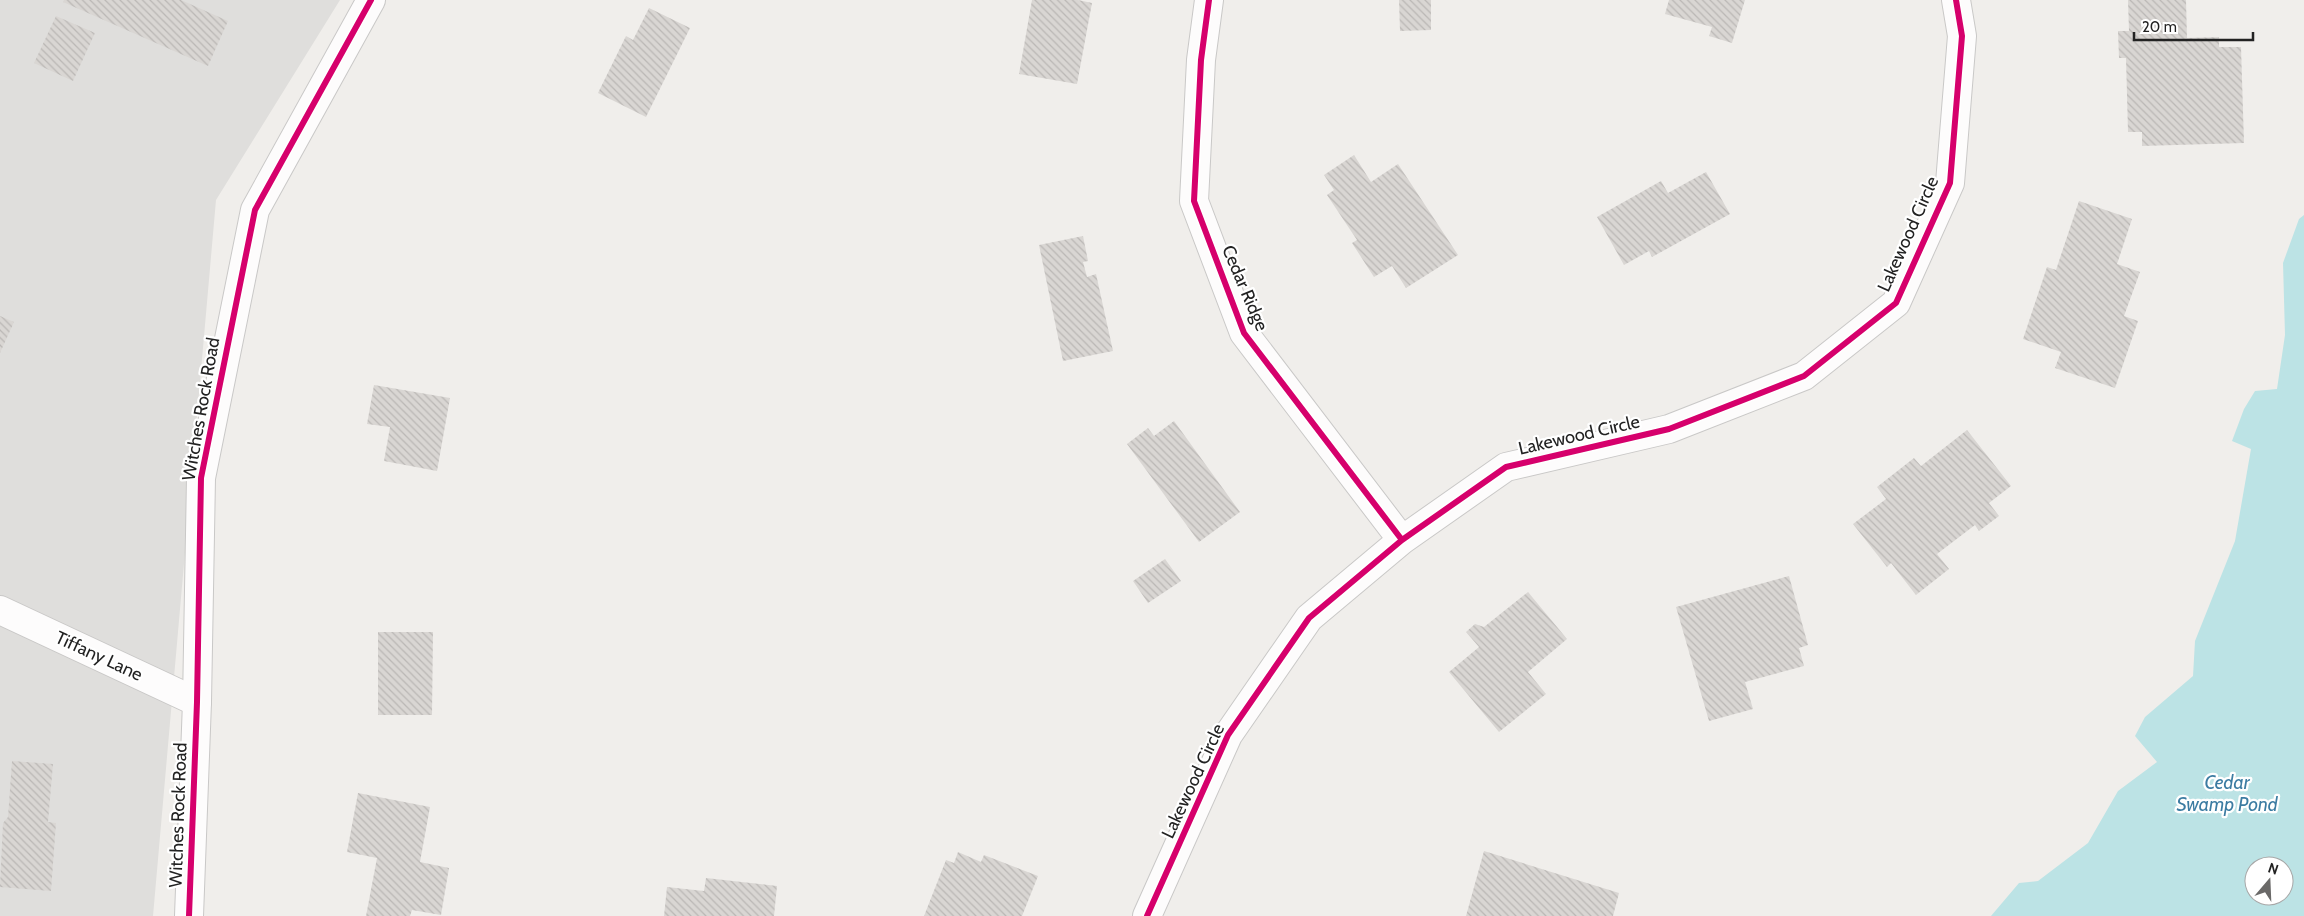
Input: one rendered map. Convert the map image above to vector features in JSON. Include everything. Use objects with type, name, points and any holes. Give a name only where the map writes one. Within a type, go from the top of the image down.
[{"type":"street","name":"Witches Rock Road","points":[[189,916],[197,702],[201,478],[255,210],[371,0]]},
{"type":"street","name":"Cedar Ridge","points":[[1209,0],[1201,60],[1194,201],[1244,333],[1402,540]]},
{"type":"street","name":"Lakewood Circle","points":[[1147,916],[1228,735],[1309,618],[1402,540],[1506,467],[1669,429],[1804,376],[1896,303],[1950,183],[1962,36],[1956,0]]},
{"type":"street","name":"Tiffany Lane","points":[[0,610],[197,702]]},
{"type":"shaded area","points":[[0,0],[340,0],[216,200],[153,916],[0,916]]},
{"type":"water","name":"Cedar Swamp Pond","points":[[2304,215],[2304,916],[1991,916],[2019,883],[2038,881],[2088,843],[2118,791],[2157,762],[2135,736],[2145,717],[2193,676],[2195,641],[2235,541],[2251,449],[2232,441],[2244,409],[2255,391],[2277,389],[2285,335],[2283,263],[2299,219]]},
{"type":"building","points":[[64,0],[181,0],[228,21],[208,66],[63,2]]},
{"type":"building","points":[[1032,0],[1078,0],[1092,3],[1077,84],[1019,74]]},
{"type":"building","points":[[1399,0],[1431,0],[1431,30],[1400,31]]},
{"type":"building","points":[[1669,0],[1745,0],[1732,43],[1709,36],[1712,27],[1665,14]]},
{"type":"building","points":[[2128,0],[2186,0],[2187,38],[2219,37],[2219,47],[2241,47],[2244,143],[2142,146],[2142,132],[2128,132],[2126,58],[2119,58],[2118,31],[2129,31]]},
{"type":"building","points":[[649,8],[690,28],[646,117],[598,93],[626,36],[633,40]]},
{"type":"building","points":[[56,16],[95,33],[73,81],[34,63]]},
{"type":"building","points":[[1354,155],[1371,182],[1398,164],[1458,255],[1406,288],[1392,266],[1374,277],[1352,243],[1357,240],[1327,195],[1334,190],[1324,175]]},
{"type":"building","points":[[1706,172],[1730,214],[1652,257],[1649,251],[1624,265],[1597,217],[1661,181],[1668,193]]},
{"type":"building","points":[[2079,201],[2132,219],[2117,264],[2140,272],[2124,316],[2138,321],[2115,388],[2055,368],[2061,352],[2023,339],[2047,267],[2056,270]]},
{"type":"building","points":[[1083,236],[1088,261],[1083,262],[1087,277],[1096,274],[1113,351],[1063,361],[1039,245]]},
{"type":"building","points":[[0,316],[14,322],[0,353]]},
{"type":"building","points":[[374,385],[450,398],[437,471],[384,461],[390,427],[367,424]]},
{"type":"building","points":[[1174,421],[1240,512],[1199,542],[1127,444],[1148,428],[1154,436]]},
{"type":"building","points":[[1967,430],[2011,486],[1989,503],[1999,516],[1979,531],[1975,525],[1937,554],[1949,569],[1916,595],[1891,563],[1887,567],[1853,524],[1886,499],[1877,487],[1914,458],[1921,466]]},
{"type":"building","points":[[1165,559],[1181,581],[1148,603],[1133,581]]},
{"type":"building","points":[[1789,576],[1808,645],[1799,648],[1804,666],[1745,682],[1753,709],[1709,721],[1676,607]]},
{"type":"building","points":[[1528,592],[1567,639],[1528,672],[1546,694],[1499,732],[1449,672],[1479,647],[1466,632],[1475,624],[1484,627]]},
{"type":"building","points":[[378,632],[433,632],[432,715],[378,715]]},
{"type":"building","points":[[12,761],[53,764],[48,822],[56,823],[51,891],[0,887],[3,823],[8,817]]},
{"type":"building","points":[[358,793],[430,807],[420,862],[449,868],[441,915],[412,910],[410,916],[366,916],[377,858],[347,852]]},
{"type":"building","points":[[1484,851],[1619,893],[1613,916],[1466,916]]},
{"type":"building","points":[[958,852],[981,862],[984,855],[1038,876],[1022,916],[924,916],[946,860],[954,863]]},
{"type":"building","points":[[706,878],[777,886],[774,916],[664,916],[667,887],[704,891]]},
{"type":"cycle path","points":[[189,916],[197,702],[201,478],[255,210],[371,0]]},
{"type":"cycle path","points":[[1209,0],[1201,60],[1194,201],[1244,333],[1402,540]]},
{"type":"cycle path","points":[[1147,916],[1228,735],[1309,618],[1402,540],[1506,467],[1669,429],[1804,376],[1896,303],[1950,183],[1962,36],[1956,0]]}]
